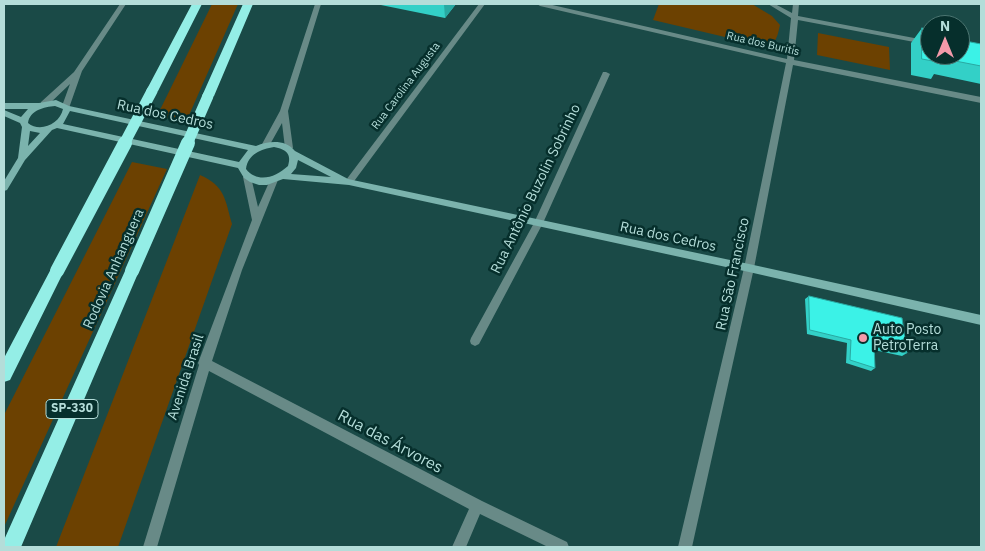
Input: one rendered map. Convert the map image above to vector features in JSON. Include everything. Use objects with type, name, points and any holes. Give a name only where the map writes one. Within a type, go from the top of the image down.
[{"type":"highway","points":[[4,374],[198,4]]},
{"type":"highway","name":"Rodovia Anhanguera","points":[[12,547],[248,4]]},
{"type":"street","points":[[22,158],[25,124],[29,112],[42,105],[78,72],[123,4]]},
{"type":"street","points":[[261,147],[284,111],[318,4]]},
{"type":"street","name":"Rua Carolina Augusta","points":[[349,182],[482,4]]},
{"type":"street","name":"Rua dos Buritis","points":[[540,4],[790,62],[981,100]]},
{"type":"street","points":[[770,4],[794,17],[920,41]]},
{"type":"street","name":"Rua São Francisco","points":[[685,547],[750,268],[790,62],[796,4]]},
{"type":"street","points":[[4,188],[22,158],[52,127],[66,117],[66,107],[78,72]]},
{"type":"street","name":"Rua Antônio Buzolin Sobrinho","points":[[475,341],[538,223],[606,74]]},
{"type":"street","name":"Rua dos Cedros","points":[[4,106],[56,103],[66,107],[261,147]]},
{"type":"street","points":[[248,177],[259,182],[278,178],[292,168],[295,162],[284,111]]},
{"type":"street","points":[[4,113],[36,130],[52,127],[242,166],[248,177],[256,219]]},
{"type":"street","points":[[242,166],[249,154],[261,147],[282,145],[291,150]]},
{"type":"street","name":"Rua dos Cedros","points":[[291,150],[349,182]]},
{"type":"street","name":"Rua dos Cedros","points":[[278,178],[349,182],[750,268],[981,320]]},
{"type":"street","name":"Avenida Brasil","points":[[150,547],[204,364],[256,219],[278,178]]},
{"type":"street","name":"Rua das Árvores","points":[[204,364],[477,506],[562,547]]},
{"type":"street","points":[[459,547],[477,506]]},
{"type":"shaded area","points":[[212,4],[238,4],[186,122],[157,116]]},
{"type":"shaded area","points":[[659,4],[752,4],[772,16],[780,25],[775,40],[771,44],[763,46],[653,20]]},
{"type":"shaded area","points":[[818,33],[889,47],[890,70],[817,55]]},
{"type":"shaded area","points":[[132,162],[167,169],[4,527],[4,415]]},
{"type":"shaded area","points":[[200,175],[215,184],[223,194],[232,224],[118,547],[56,547]]},
{"type":"building","points":[[970,42],[981,44],[981,66],[970,64]]},
{"type":"building","name":"Auto Posto PetroTerra","points":[[809,296],[902,318],[907,353],[874,345],[875,368],[850,360],[851,340],[810,330]]},
{"type":"place","name":"Auto Posto PetroTerra","points":[[863,338]]}]
